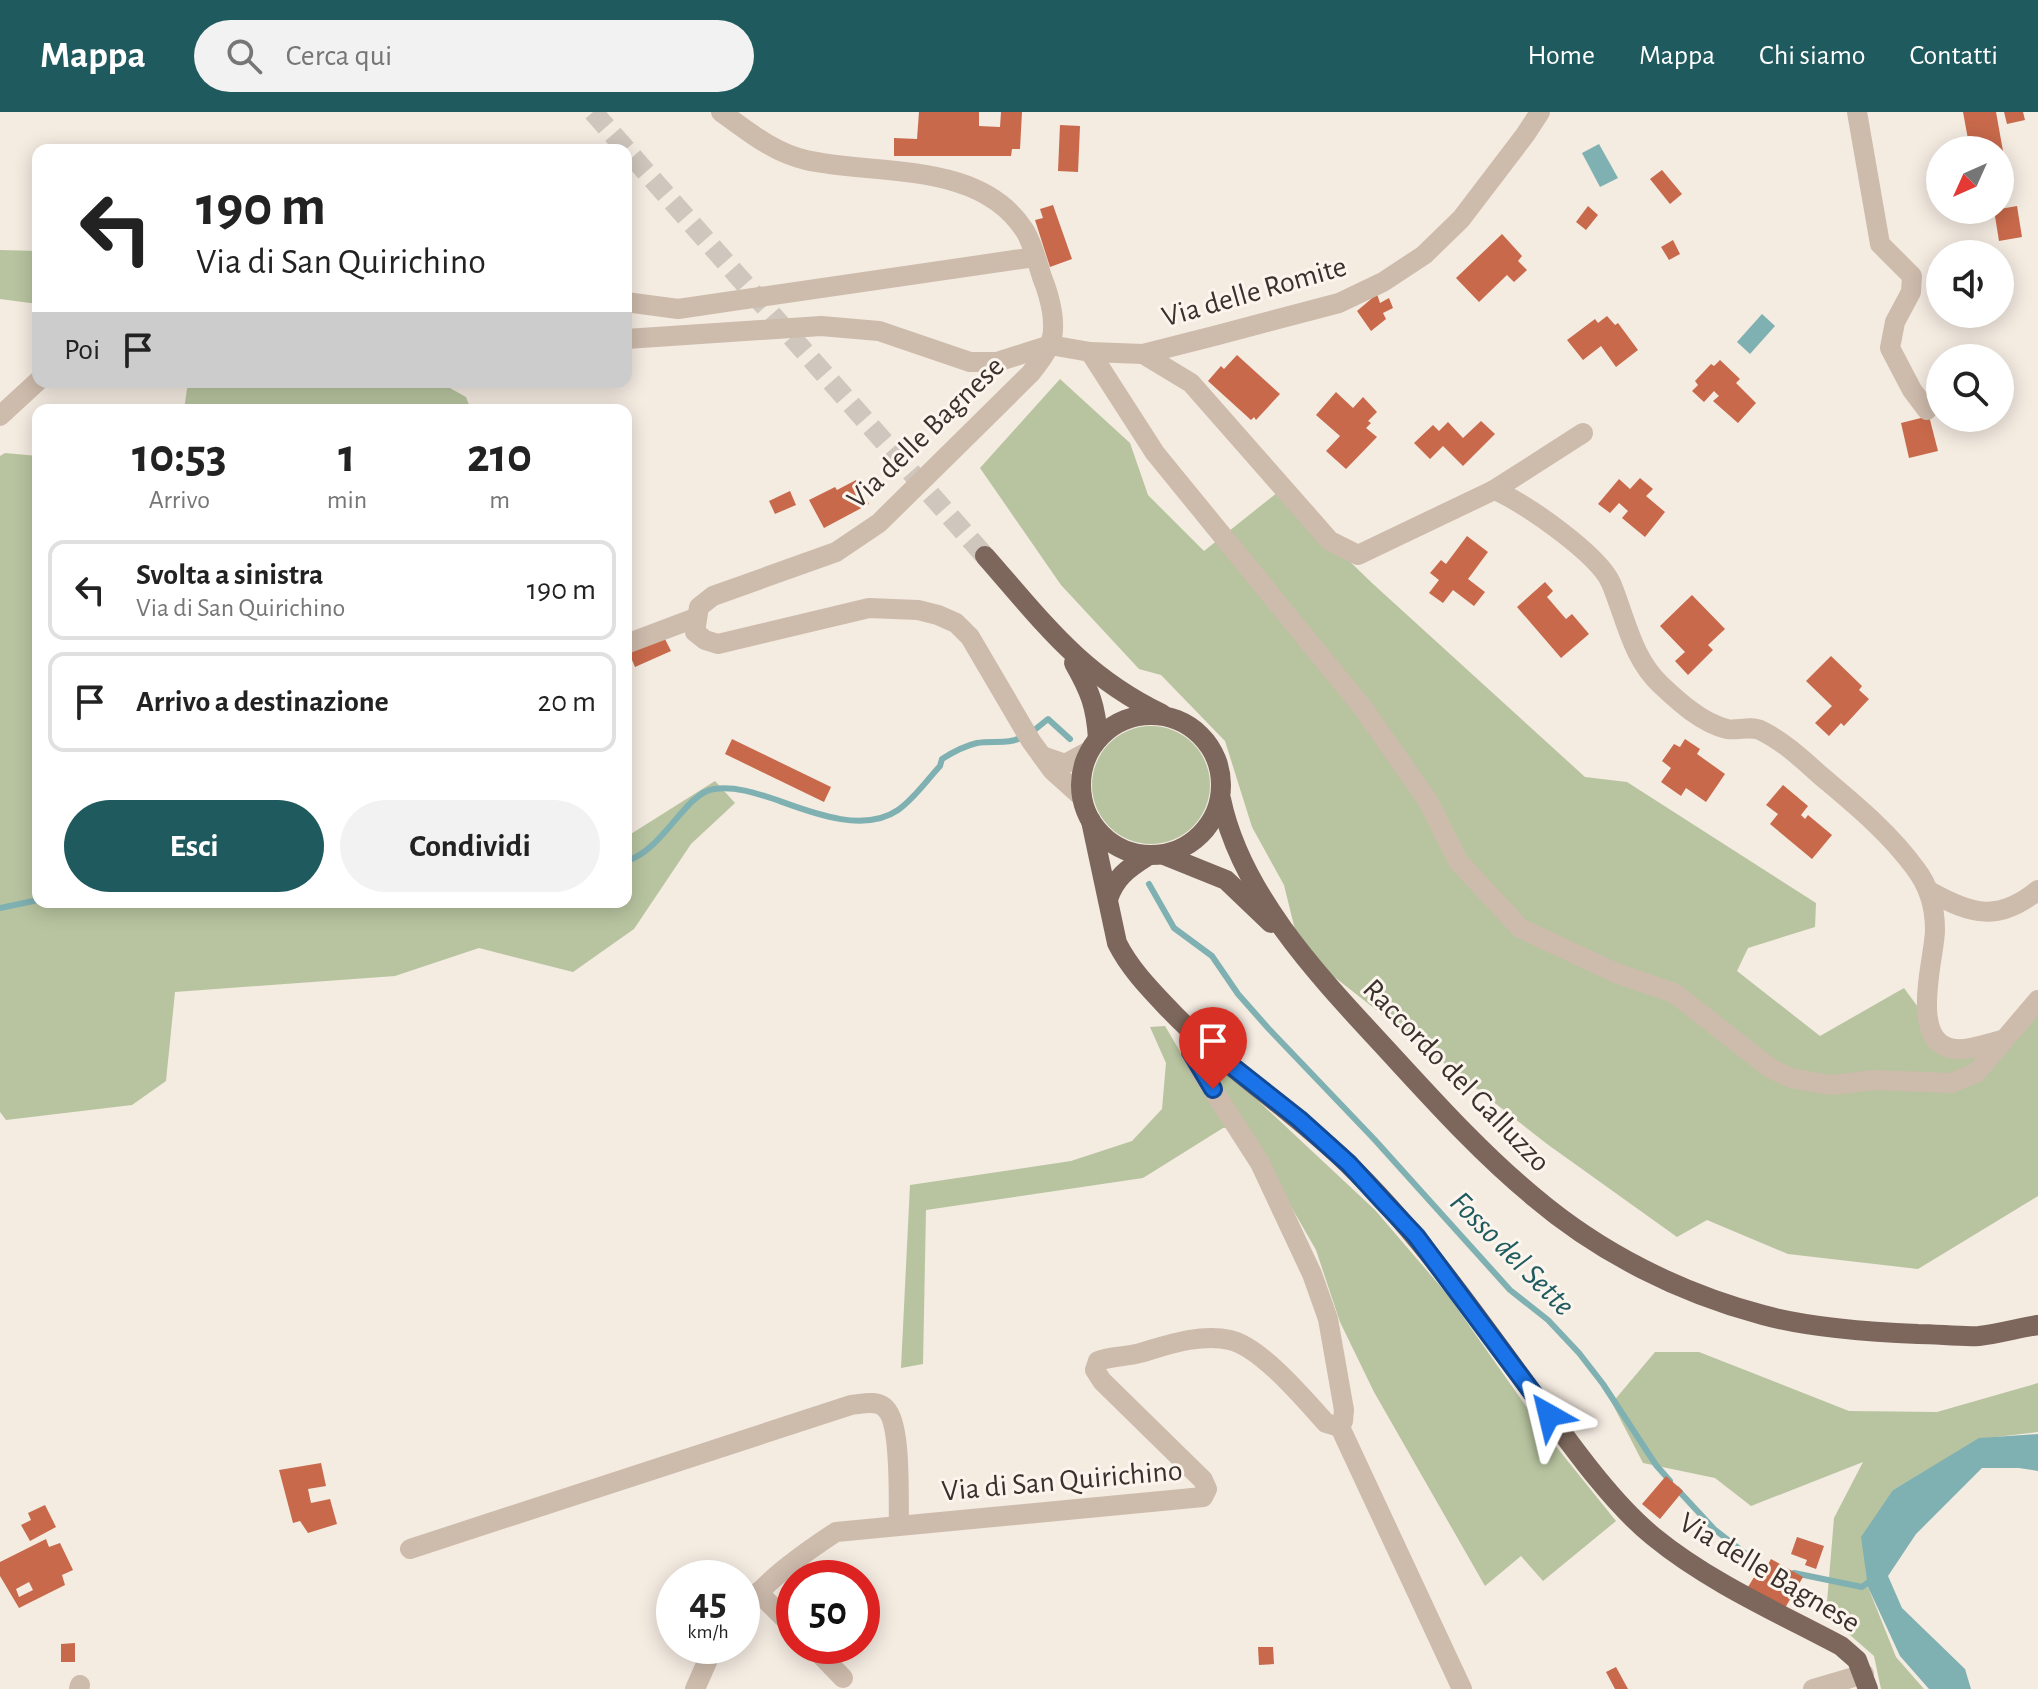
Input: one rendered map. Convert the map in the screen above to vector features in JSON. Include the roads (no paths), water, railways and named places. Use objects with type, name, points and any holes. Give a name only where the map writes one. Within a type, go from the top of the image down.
[{"type":"main road","points":[[985,556],[1066,649],[1132,700],[1187,724],[1200,734],[1215,753],[1222,781],[1221,799],[1209,827],[1184,848],[1155,856],[1120,875],[1113,883],[1108,899]]},
{"type":"main road","points":[[1066,649],[1091,691],[1097,713],[1094,745]]},
{"type":"main road","points":[[1155,856],[1122,849],[1108,841],[1091,821],[1082,797],[1082,770],[1094,745],[1109,728],[1128,718],[1151,714],[1166,716]]},
{"type":"main road","name":"Raccordo del Galluzzo","points":[[1221,799],[1231,840],[1247,874],[1300,950],[1359,1019],[1471,1139],[1524,1188],[1595,1241],[1664,1281],[1764,1316],[1869,1332],[1979,1336],[2038,1325]]},
{"type":"main road","name":"Via delle Bagnese","points":[[1091,821],[1113,929],[1123,956],[1149,989],[1195,1037],[1299,1119],[1349,1164],[1416,1236],[1568,1441],[1652,1536],[1687,1561],[1841,1646],[1857,1660],[1866,1682]]},
{"type":"main road","name":"Raccordo del Galluzzo","points":[[1155,856],[1226,880],[1300,950]]},
{"type":"street","points":[[632,339],[821,326],[879,331],[970,362],[997,362],[1050,345],[1053,321],[1046,285],[1025,232],[1000,203],[971,186],[909,173],[805,160],[771,148],[721,112]]},
{"type":"street","name":"Via delle Romite","points":[[1050,345],[1090,352],[1143,354],[1339,303],[1383,282],[1424,255],[1461,219],[1540,112]]},
{"type":"street","points":[[1857,112],[1880,244],[1912,276],[1911,292],[1895,322],[1890,348],[1912,390],[1926,409]]},
{"type":"street","points":[[632,303],[678,309],[1035,257]]},
{"type":"street","name":"Via delle Bagnese","points":[[695,618],[699,607],[713,596],[836,552],[879,523],[1031,373],[1050,345]]},
{"type":"street","points":[[1090,352],[1155,453],[1363,708],[1428,801],[1458,861],[1520,928],[1616,973],[1674,993],[1770,1068],[1791,1078],[1833,1085],[1873,1080],[1951,1083],[1976,1073],[2038,1000]]},
{"type":"street","points":[[1143,354],[1191,383],[1330,541],[1358,555],[1494,490],[1583,433]]},
{"type":"street","points":[[0,416],[32,387]]},
{"type":"street","points":[[1494,490],[1513,497],[1602,567],[1611,582],[1626,629],[1642,662],[1659,683],[1694,713],[1726,729],[1759,728],[1783,743],[1866,814],[1915,867],[1931,892],[1935,931],[1925,1007],[1931,1028],[1940,1043],[1955,1049],[2002,1040]]},
{"type":"street","points":[[632,642],[695,618],[695,632],[705,640],[718,644],[869,608],[918,610],[938,615],[956,623],[970,637],[1036,748],[1052,770],[1082,797]]},
{"type":"street","points":[[1036,748],[1065,764],[1075,761],[1094,745]]},
{"type":"street","points":[[1931,892],[1958,907],[1977,913],[2002,911],[2024,902],[2038,890]]},
{"type":"street","points":[[1195,1037],[1191,1052],[1197,1065],[1260,1163],[1312,1274],[1328,1319],[1344,1410],[1343,1421],[1339,1425],[1462,1689]]},
{"type":"street","name":"Via di San Quirichino","points":[[760,1590],[798,1557],[836,1532],[1203,1497],[1207,1489],[1203,1480],[1102,1381],[1095,1370],[1098,1361],[1106,1358],[1120,1359],[1173,1343],[1212,1338],[1232,1340],[1267,1362],[1326,1423],[1339,1425]]},
{"type":"street","points":[[410,1549],[851,1405],[875,1402],[886,1408],[896,1427],[899,1525]]},
{"type":"street","points":[[760,1594],[776,1610]]},
{"type":"street","points":[[695,1689],[706,1664]]},
{"type":"street","points":[[829,1664],[843,1678]]},
{"type":"street","points":[[1813,1689],[1866,1682]]},
{"type":"water","points":[[1599,144],[1618,178],[1600,187],[1582,153]]},
{"type":"water","points":[[1762,314],[1775,326],[1750,354],[1737,342]]},
{"type":"water","points":[[2038,1434],[2038,1471],[1982,1468],[1916,1534],[1888,1576],[1902,1608],[1965,1669],[1971,1689],[1929,1689],[1900,1656],[1868,1587],[1861,1537],[1893,1490],[1979,1438]]},
{"type":"waterway","name":"Fosso del Sette","points":[[1032,732],[1048,719],[1070,739]]},
{"type":"waterway","name":"Fosso del Sette","points":[[632,858],[651,846],[693,801],[714,789],[752,792],[836,818],[869,820],[884,817],[904,806],[940,766],[942,759],[954,752],[977,743],[1012,741],[1022,737]]},
{"type":"waterway","name":"Fosso del Sette","points":[[1149,884],[1174,928],[1212,956],[1238,994],[1268,1028],[1374,1139],[1510,1290],[1548,1320],[1579,1353],[1670,1481]]},
{"type":"waterway","name":"Fosso del Sette","points":[[0,908],[32,901]]},
{"type":"waterway","name":"Fosso del Sette","points":[[1677,1489],[1714,1529],[1764,1568],[1771,1569]]},
{"type":"waterway","name":"Fosso del Sette","points":[[1794,1573],[1862,1587],[1871,1580]]},
{"type":"tunnel","points":[[593,112],[621,144]]},
{"type":"tunnel","points":[[632,156],[985,556]]}]
